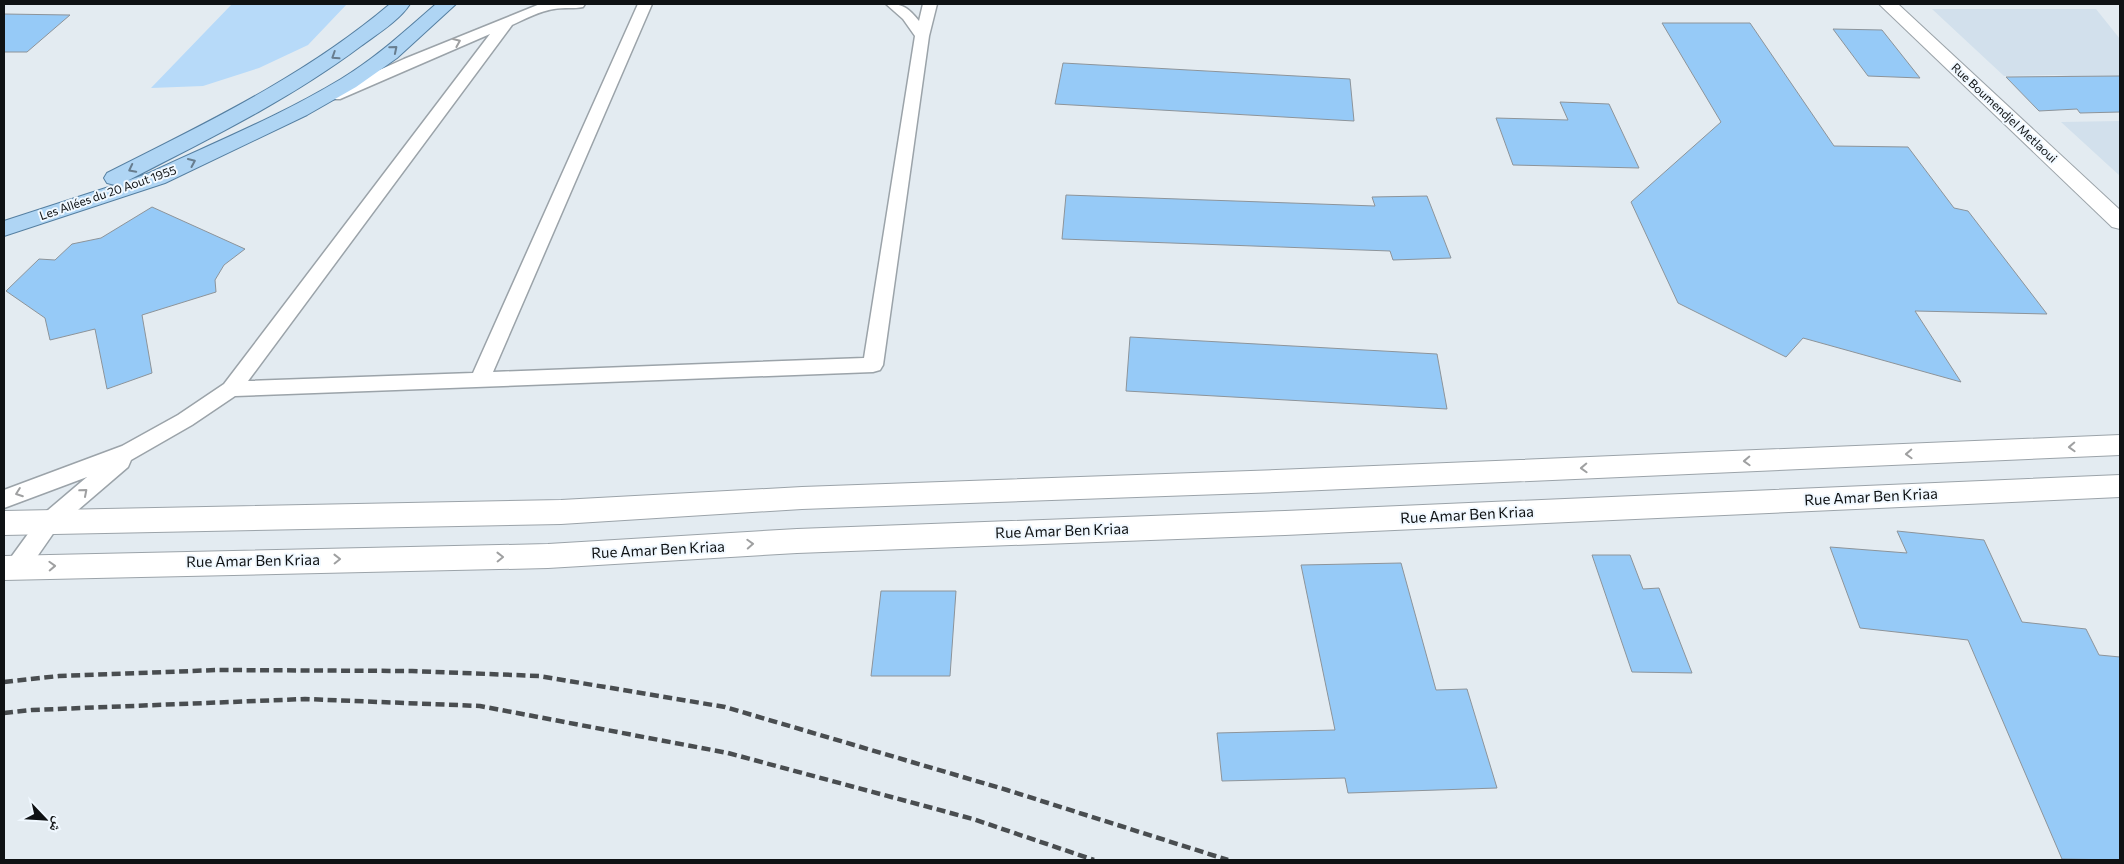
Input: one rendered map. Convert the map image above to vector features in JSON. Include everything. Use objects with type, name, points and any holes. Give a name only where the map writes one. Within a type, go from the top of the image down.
[{"type":"main road","name":"Les Allées du 20 Aout 1955","points":[[31,220],[217,126],[294,82],[346,49],[401,4]]},
{"type":"main road","name":"Les Allées du 20 Aout 1955","points":[[31,220],[157,178],[236,143],[300,111],[349,83],[376,64],[447,4]]},
{"type":"main road","name":"Rue Boumendjel Metlaoui","points":[[1888,4],[2120,222]]},
{"type":"main road","points":[[4,229],[31,220]]},
{"type":"main road","points":[[4,523],[561,512],[802,498],[1276,481],[2120,445]]},
{"type":"main road","name":"Rue Amar Ben Kriaa","points":[[10,567],[548,556],[797,541],[1285,523],[2120,486]]},
{"type":"lane","points":[[300,111],[507,21],[555,4],[578,4]]},
{"type":"lane","points":[[480,379],[645,4]]},
{"type":"lane","points":[[892,4],[908,16],[922,36]]},
{"type":"lane","points":[[231,389],[873,365],[922,36],[930,4]]},
{"type":"lane","points":[[4,499],[130,452],[185,420],[231,389],[507,21]]},
{"type":"lane","points":[[10,567],[49,522],[130,452]]},
{"type":"shaded area","points":[[232,4],[347,4],[308,45],[259,68],[203,86],[151,88]]},
{"type":"shaded area","points":[[1932,9],[2096,9],[2120,39],[2120,99],[2100,78],[2055,75],[2004,76]]},
{"type":"shaded area","points":[[2120,121],[2120,176],[2061,122]]},
{"type":"building","points":[[4,14],[70,15],[27,52],[4,52]]},
{"type":"building","points":[[1662,23],[1750,23],[1834,146],[1908,147],[1954,208],[1968,211],[2047,314],[1915,311],[1961,382],[1803,338],[1786,357],[1678,303],[1631,202],[1721,122]]},
{"type":"building","points":[[1833,29],[1882,30],[1920,78],[1868,76]]},
{"type":"building","points":[[1063,63],[1350,79],[1354,121],[1055,104]]},
{"type":"building","points":[[2120,76],[2120,112],[2080,113],[2077,109],[2039,111],[2006,77]]},
{"type":"building","points":[[1560,102],[1609,104],[1639,168],[1513,165],[1496,118],[1568,120]]},
{"type":"building","points":[[1066,195],[1375,206],[1372,197],[1427,196],[1451,258],[1393,260],[1390,251],[1062,239]]},
{"type":"building","points":[[152,207],[245,249],[224,265],[215,280],[216,292],[142,315],[152,373],[107,389],[95,329],[50,340],[45,318],[6,291],[39,259],[55,260],[72,244],[101,238]]},
{"type":"building","points":[[1130,337],[1437,354],[1447,409],[1126,391]]},
{"type":"building","points":[[1897,531],[1984,540],[2022,622],[2086,629],[2099,655],[2120,657],[2120,860],[2062,859],[1968,640],[1860,628],[1830,547],[1907,553]]},
{"type":"building","points":[[1592,555],[1630,555],[1643,589],[1659,588],[1692,673],[1632,672]]},
{"type":"building","points":[[1401,563],[1436,690],[1467,689],[1497,788],[1348,793],[1345,778],[1222,781],[1217,733],[1335,730],[1301,565]]},
{"type":"building","points":[[881,591],[956,591],[950,676],[871,676]]},
{"type":"railway","points":[[4,682],[59,676],[218,670],[412,671],[539,676],[725,707],[1007,790],[1228,860]]},
{"type":"railway","points":[[4,713],[32,710],[305,699],[480,706],[728,753],[973,819],[1094,860]]}]
